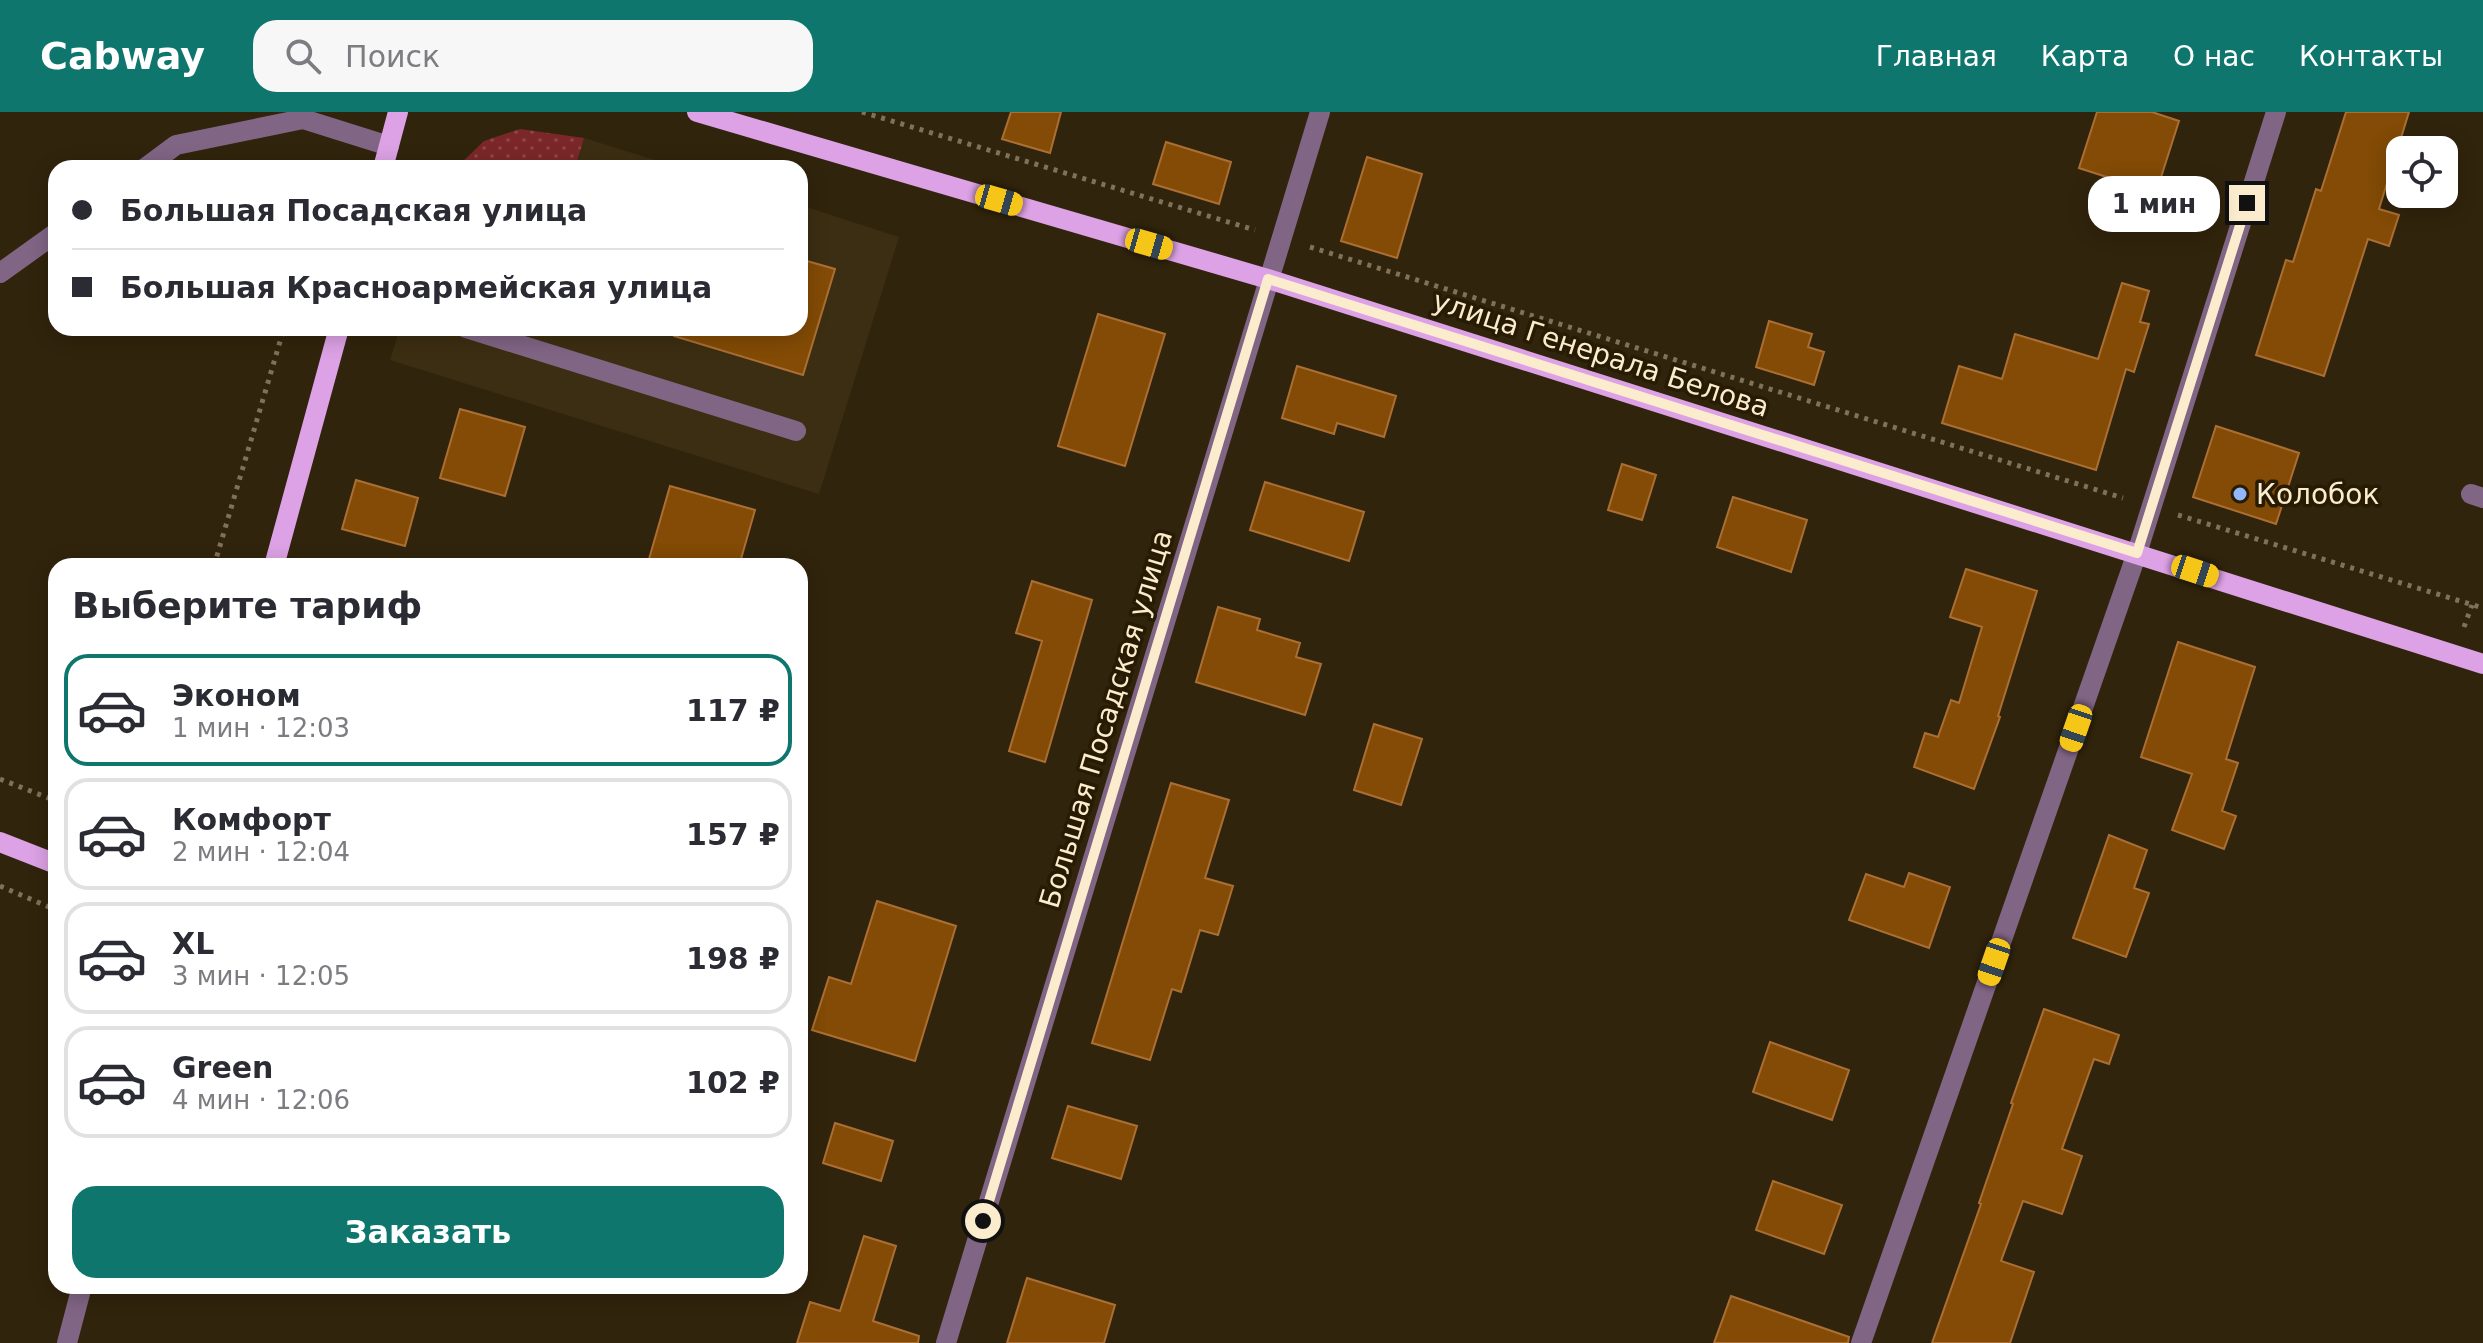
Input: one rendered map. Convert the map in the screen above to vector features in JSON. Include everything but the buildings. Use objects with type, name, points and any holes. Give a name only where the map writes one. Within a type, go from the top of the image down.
[{"type":"main road","points":[[385,160],[398,112]]},
{"type":"main road","name":"улица Генерала Белова","points":[[697,112],[1268,279],[2483,664]]},
{"type":"main road","points":[[276,558],[337,336]]},
{"type":"main road","points":[[0,842],[48,861]]},
{"type":"street","name":"Большая Посадская улица","points":[[946,1343],[1320,112]]},
{"type":"street","points":[[1861,1343],[2137,553],[2276,112]]},
{"type":"street","points":[[156,160],[176,145],[303,119],[389,146]]},
{"type":"street","points":[[0,273],[48,239]]},
{"type":"street","points":[[492,336],[796,431]]},
{"type":"street","points":[[67,1343],[80,1294]]},
{"type":"path","points":[[862,112],[2483,608]]},
{"type":"path","points":[[216,558],[282,336]]},
{"type":"path","points":[[0,779],[48,798]]},
{"type":"path","points":[[0,886],[48,907]]},
{"type":"shaded area","points":[[520,129],[584,138],[577,160],[464,160],[484,141]]},
{"type":"shaded area","points":[[584,138],[655,160],[577,160]]},
{"type":"shaded area","points":[[808,208],[899,237],[819,494],[390,360],[398,336],[808,336]]},
{"type":"place","name":"Колобок","points":[[2240,494]]},
{"type":"route","points":[[983,1221],[1268,279],[2137,553],[2247,203]]}]
